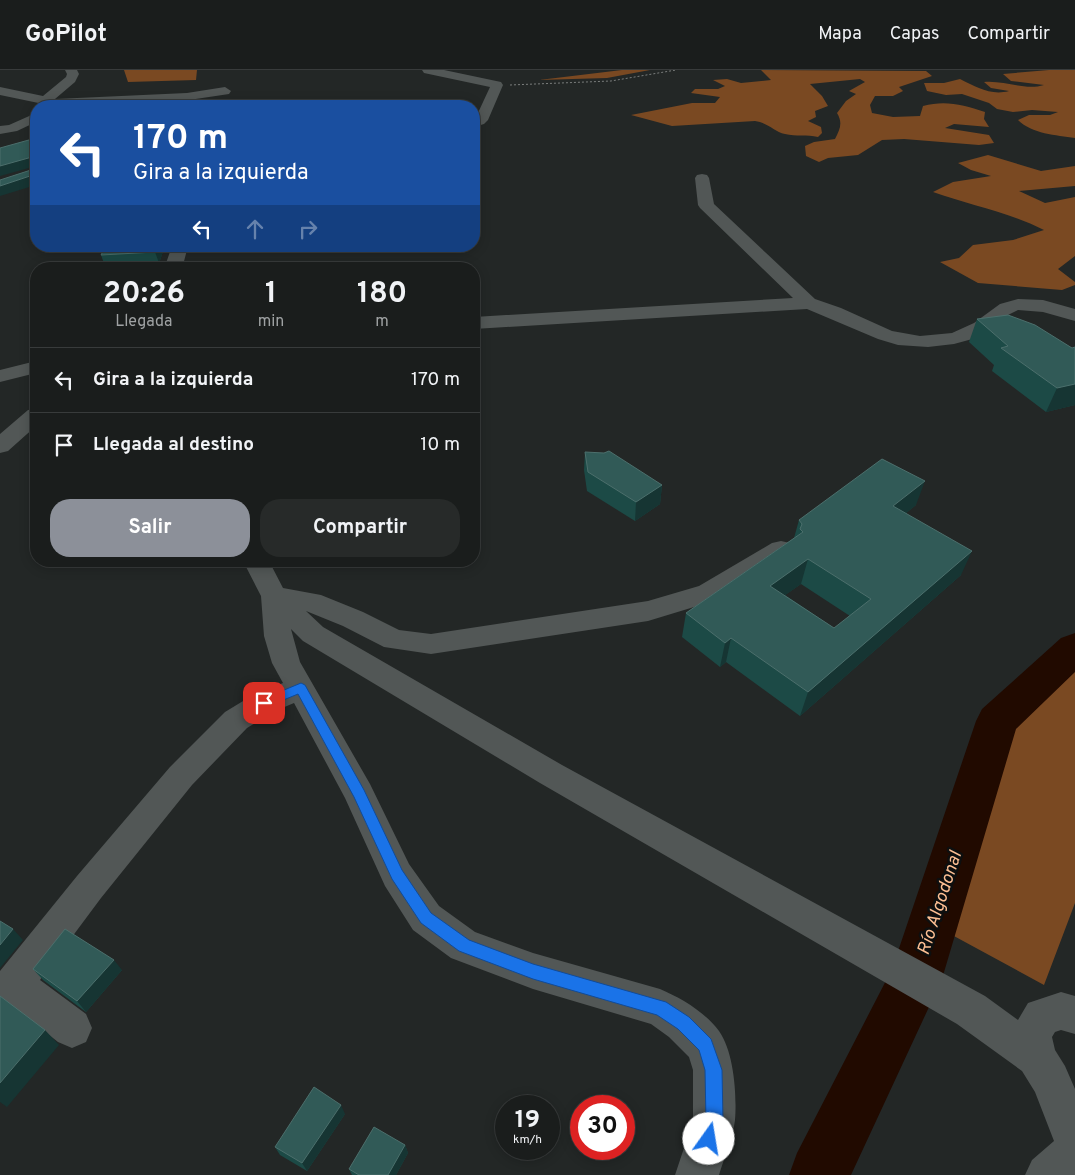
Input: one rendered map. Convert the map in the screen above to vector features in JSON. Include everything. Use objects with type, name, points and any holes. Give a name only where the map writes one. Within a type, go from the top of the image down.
[{"type":"street","points":[[46,100],[70,79],[73,74],[71,70]]},
{"type":"street","points":[[428,70],[455,72],[497,85],[480,120]]},
{"type":"street","points":[[222,100],[229,77]]},
{"type":"street","points":[[0,91],[40,100]]},
{"type":"street","points":[[180,100],[225,91]]},
{"type":"street","points":[[151,100],[187,98]]},
{"type":"street","points":[[0,130],[12,128],[30,120]]},
{"type":"street","points":[[702,178],[706,205],[808,303]]},
{"type":"street","points":[[480,323],[808,303],[829,309],[885,335],[912,341],[938,340],[975,331],[1010,307],[1024,304],[1075,314]]},
{"type":"street","points":[[0,376],[30,368]]},
{"type":"street","points":[[0,446],[30,420]]},
{"type":"street","points":[[274,596],[311,602],[394,640],[431,644],[648,611],[708,593],[781,549]]},
{"type":"street","points":[[259,567],[274,596],[313,634],[551,774],[971,1010],[1054,1078]]},
{"type":"street","points":[[274,596],[278,636],[286,663],[359,794],[397,875],[426,918],[464,946],[533,972],[660,1008],[683,1023],[705,1045],[713,1070],[714,1121],[697,1175]]},
{"type":"street","points":[[72,1028],[7,992],[89,887],[188,769],[236,720],[264,703],[301,688]]},
{"type":"street","points":[[1072,1009],[1042,1017],[1032,1034],[1054,1078],[1075,1142]]},
{"type":"street","points":[[1046,1175],[1075,1151]]},
{"type":"path","points":[[497,85],[611,81],[676,70]]},
{"type":"shaded area","points":[[124,70],[197,70],[196,80],[128,82]]},
{"type":"shaded area","points":[[622,70],[650,70],[607,78],[539,80]]},
{"type":"shaded area","points":[[761,70],[926,71],[932,76],[899,87],[903,91],[893,96],[875,96],[870,105],[872,113],[893,117],[920,116],[923,106],[931,104],[947,103],[969,107],[985,112],[984,119],[989,127],[954,124],[945,128],[989,135],[994,143],[979,145],[904,139],[882,140],[858,155],[828,158],[819,162],[806,156],[805,146],[814,142],[835,139],[840,126],[837,113],[846,101],[856,94],[849,91],[865,82],[860,79],[810,84],[822,96],[828,106],[815,111],[816,117],[808,121],[821,127],[822,133],[818,137],[785,134],[755,121],[672,126],[631,115],[692,103],[715,103],[720,97],[691,93],[695,89],[718,89],[725,86],[713,80],[727,79],[741,83],[771,80]]},
{"type":"shaded area","points":[[1075,70],[1075,138],[1037,131],[1018,120],[1029,115],[1050,115],[1058,112],[1032,110],[1013,112],[997,109],[989,103],[962,94],[946,95],[927,91],[924,83],[944,83],[960,79],[990,92],[1002,92],[1009,91],[991,88],[984,82],[1037,87],[1044,85],[1011,81],[1003,74]]},
{"type":"shaded area","points":[[988,155],[1041,171],[1075,166],[1075,186],[1019,191],[1045,203],[1075,197],[1075,256],[1058,269],[1075,282],[1075,285],[1062,290],[978,283],[940,262],[959,258],[973,245],[1013,240],[1044,230],[1003,213],[933,192],[953,182],[991,176],[971,170],[958,163]]},
{"type":"shaded area","points":[[1075,655],[1075,903],[1044,985],[941,929],[1001,724]]},
{"type":"building","points":[[30,140],[30,158],[0,166],[0,148]]},
{"type":"building","points":[[30,170],[30,176],[0,186],[0,180]]},
{"type":"building","points":[[103,252],[155,252],[101,255]]},
{"type":"building","points":[[1008,315],[1035,325],[1072,348],[1075,347],[1075,384],[1057,388],[1001,348],[1008,346],[977,319]]},
{"type":"building","points":[[609,451],[662,485],[636,502],[588,472],[585,452],[604,453]]},
{"type":"building","points":[[882,459],[925,481],[893,506],[972,551],[808,692],[731,638],[725,643],[686,613],[803,532],[800,529],[802,524],[799,520]],"holes":[[[808,559],[871,599],[834,628],[770,586]]]},
{"type":"building","points":[[0,921],[13,929],[0,945]]},
{"type":"building","points":[[65,929],[114,960],[77,1001],[33,969]]},
{"type":"building","points":[[0,996],[45,1030],[0,1083]]},
{"type":"building","points":[[314,1087],[341,1105],[302,1163],[275,1147]]},
{"type":"building","points":[[374,1127],[405,1145],[388,1175],[359,1175],[349,1169]]},
{"type":"waterway","name":"Río Algodonal","points":[[819,1175],[915,979],[997,721],[1075,648]]},
{"type":"route","points":[[264,703],[301,688],[359,794],[397,875],[426,918],[464,946],[533,972],[660,1008],[683,1023],[705,1045],[713,1070],[714,1121],[709,1139]]}]
